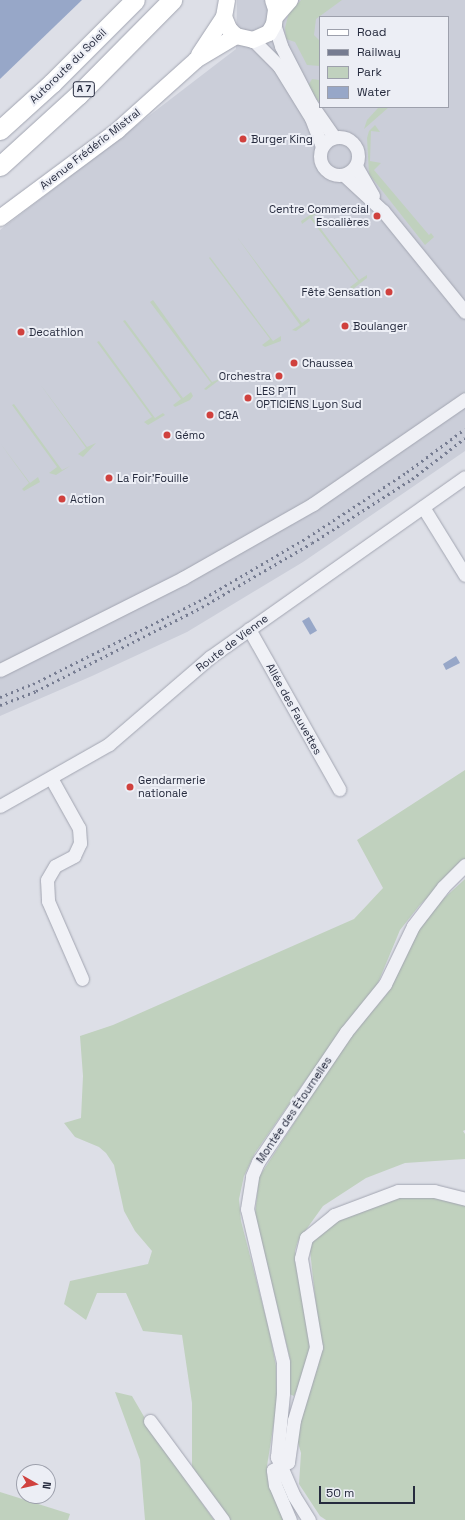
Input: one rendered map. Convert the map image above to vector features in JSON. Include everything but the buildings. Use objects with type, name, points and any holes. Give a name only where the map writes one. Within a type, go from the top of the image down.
[{"type":"highway","name":"Autoroute du Soleil","points":[[0,130],[52,83],[135,0]]},
{"type":"highway","name":"A 7","points":[[0,166],[78,95],[172,0]]},
{"type":"main road","points":[[227,0],[224,17],[229,29],[236,36],[253,40],[268,33],[275,13],[290,0]]},
{"type":"main road","name":"Avenue Frédéric Mistral","points":[[196,60],[224,17]]},
{"type":"main road","name":"Avenue Frédéric Mistral","points":[[0,218],[117,130],[196,60],[236,36]]},
{"type":"street","points":[[275,13],[281,46],[291,76],[311,118],[322,146],[320,156],[325,170],[334,175],[344,175],[356,166]]},
{"type":"street","points":[[253,40],[291,76],[334,137]]},
{"type":"street","points":[[322,146],[334,137],[344,137],[354,143],[358,154],[356,166],[383,211],[465,312]]},
{"type":"street","points":[[344,175],[383,211]]},
{"type":"street","points":[[0,670],[183,578],[313,504],[465,399]]},
{"type":"street","name":"Route de Vienne","points":[[0,806],[109,744],[210,658],[465,477]]},
{"type":"street","points":[[423,507],[465,575]]},
{"type":"street","name":"Allée des Fauvettes","points":[[249,629],[339,789]]},
{"type":"street","points":[[51,778],[79,828],[80,843],[74,856],[55,866],[47,880],[48,901],[82,979]]},
{"type":"street","name":"Montée des Étournelles","points":[[309,1520],[279,1465],[277,1457],[284,1392],[283,1362],[247,1209],[252,1176],[258,1162],[346,1032],[385,984],[413,926],[442,887],[465,865]]},
{"type":"street","points":[[290,1520],[275,1485],[273,1470],[279,1465],[288,1462],[294,1420],[316,1347],[301,1258],[306,1238],[334,1215],[398,1192],[434,1191],[465,1199]]},
{"type":"street","points":[[150,1421],[223,1520]]},
{"type":"shaded area","points":[[237,0],[465,0],[465,451],[303,562],[187,632],[92,676],[0,716],[0,230],[236,49]]},
{"type":"green space","points":[[301,0],[342,0],[316,19],[314,35],[319,40],[319,66],[307,65],[295,42],[286,39],[285,28],[289,12]]},
{"type":"green space","points":[[312,79],[319,80],[319,102],[308,86]]},
{"type":"green space","points":[[378,108],[388,108],[364,129],[367,120]]},
{"type":"green space","points":[[375,125],[380,132],[371,131],[370,161],[381,163],[374,170],[429,235],[431,233],[434,237],[425,245],[369,174],[367,138],[369,131]]},
{"type":"green space","points":[[319,209],[320,211],[312,217],[359,280],[367,275],[367,278],[353,289],[350,287],[358,281],[310,218],[302,224],[301,221]]},
{"type":"green space","points":[[237,237],[302,323],[309,318],[310,321],[296,331],[292,330],[300,325]]},
{"type":"green space","points":[[210,257],[273,341],[281,336],[281,341],[265,347],[262,345],[270,339],[209,258]]},
{"type":"green space","points":[[153,300],[212,382],[222,378],[206,390],[204,389],[211,383],[150,302]]},
{"type":"green space","points":[[125,320],[183,398],[191,392],[193,396],[190,400],[175,407],[173,405],[181,399],[123,321]]},
{"type":"green space","points":[[99,341],[155,418],[163,413],[165,415],[148,425],[144,422],[152,417],[97,342]]},
{"type":"green space","points":[[40,384],[87,447],[96,443],[83,457],[78,454],[86,448]]},
{"type":"green space","points":[[14,404],[62,470],[70,466],[56,475],[49,473],[57,467],[12,405]]},
{"type":"green space","points":[[0,443],[30,483],[38,477],[40,482],[24,491],[22,489],[29,483]]},
{"type":"green space","points":[[465,770],[465,860],[419,906],[400,930],[375,990],[305,1081],[255,1153],[244,1176],[239,1199],[241,1221],[269,1329],[276,1366],[277,1403],[267,1466],[270,1485],[286,1520],[229,1520],[192,1470],[192,1403],[182,1335],[143,1331],[126,1293],[97,1293],[86,1320],[64,1304],[70,1281],[148,1264],[152,1251],[135,1231],[124,1211],[114,1165],[106,1153],[99,1147],[75,1137],[64,1123],[81,1118],[83,1076],[80,1036],[113,1025],[354,919],[383,888],[357,840]]},
{"type":"green space","points":[[465,879],[465,1130],[463,1131],[465,1134],[465,1159],[405,1163],[366,1178],[323,1206],[298,1241],[295,1251],[308,1320],[310,1354],[307,1368],[294,1396],[289,1394],[290,1359],[255,1215],[259,1177],[348,1040],[389,991],[419,927],[430,911]]},
{"type":"green space","points":[[426,1194],[465,1201],[465,1520],[326,1520],[320,1516],[299,1484],[301,1453],[297,1439],[300,1418],[317,1369],[320,1344],[310,1250],[313,1240],[333,1220],[388,1198]]},
{"type":"green space","points":[[115,1392],[132,1396],[157,1439],[214,1520],[145,1520],[140,1460]]},
{"type":"green space","points":[[0,1492],[16,1497],[16,1504],[38,1504],[70,1514],[68,1520],[0,1520]]},
{"type":"water","points":[[0,0],[82,0],[0,79]]},
{"type":"water","points":[[309,617],[317,631],[310,635],[302,621]]},
{"type":"water","points":[[456,656],[460,663],[446,670],[443,664]]},
{"type":"railway","points":[[0,697],[33,684],[199,601],[308,537],[407,472],[465,429]]},
{"type":"railway","points":[[0,705],[36,691],[202,607],[312,543],[412,479],[465,438]]},
{"type":"place","name":"Burger King","points":[[243,139]]},
{"type":"place","name":"Centre Commercial Escalières","points":[[377,216]]},
{"type":"place","name":"Fête Sensation","points":[[389,292]]},
{"type":"place","name":"Boulanger","points":[[345,326]]},
{"type":"place","name":"Decathlon","points":[[21,332]]},
{"type":"place","name":"Chaussea","points":[[294,363]]},
{"type":"place","name":"Orchestra","points":[[279,376]]},
{"type":"place","name":"LES P’TI OPTICIENS Lyon Sud","points":[[248,398]]},
{"type":"place","name":"C&A","points":[[210,415]]},
{"type":"place","name":"Gémo","points":[[167,435]]},
{"type":"place","name":"La Foir'Fouille","points":[[109,478]]},
{"type":"place","name":"Action","points":[[62,499]]},
{"type":"place","name":"Gendarmerie nationale","points":[[130,787]]}]
